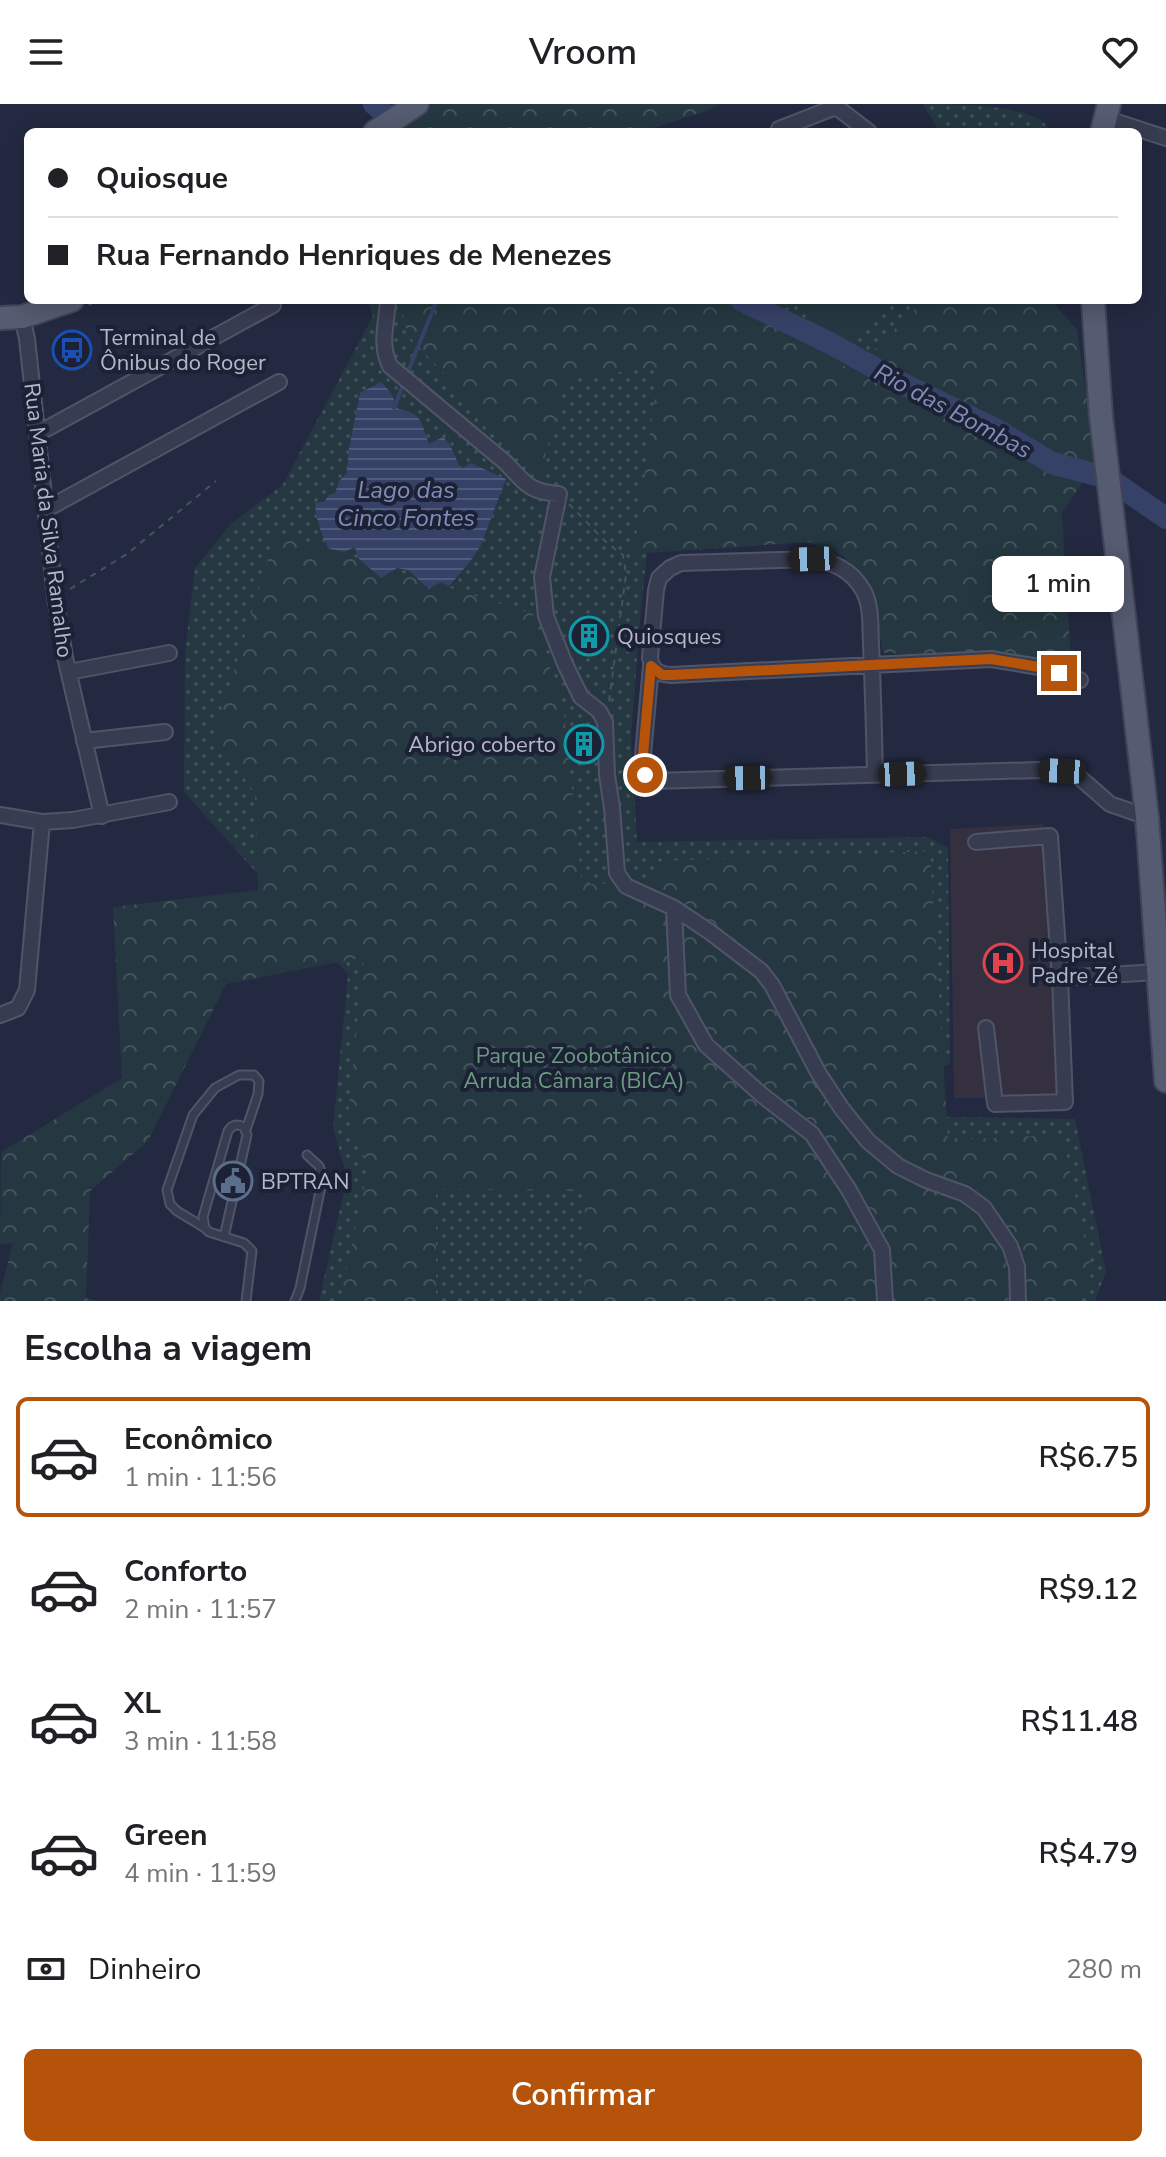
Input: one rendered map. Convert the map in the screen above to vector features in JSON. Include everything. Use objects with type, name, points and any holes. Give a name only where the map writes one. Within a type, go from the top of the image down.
[{"type":"main road","points":[[381,128],[412,107]]},
{"type":"main road","points":[[11,317],[58,304]]},
{"type":"main road","points":[[1093,304],[1108,478],[1147,817],[1160,960],[1166,1081]]},
{"type":"street","points":[[782,128],[833,108],[839,109],[864,128]]},
{"type":"street","points":[[1105,118],[1136,128]]},
{"type":"street","points":[[1142,130],[1166,138]]},
{"type":"street","points":[[388,304],[383,342],[385,355],[398,375],[506,463],[521,482],[545,493],[559,494],[542,577],[546,616],[581,697],[599,711],[605,722],[617,873],[626,886],[674,908],[761,971],[772,985],[819,1074],[868,1141],[898,1166],[965,1194],[984,1208],[1010,1246],[1017,1267],[1018,1301]]},
{"type":"street","points":[[37,434],[273,305]]},
{"type":"street","name":"Rua Maria da Silva Ramalho","points":[[11,317],[37,434],[55,597],[102,816]]},
{"type":"street","points":[[45,510],[279,382]]},
{"type":"street","points":[[875,775],[869,608],[865,593],[856,579],[830,562],[812,559],[681,563],[659,578],[642,766],[645,775],[653,781],[1062,771],[1078,776],[1110,804],[1147,817]]},
{"type":"street","points":[[69,672],[169,653]]},
{"type":"street","points":[[651,666],[662,675],[671,675],[991,659],[1039,667],[1080,680]]},
{"type":"street","points":[[84,741],[165,732]]},
{"type":"street","points":[[0,815],[42,822],[102,816],[169,802]]},
{"type":"street","points":[[0,1015],[18,1008],[27,990],[42,822]]},
{"type":"street","points":[[976,842],[1050,836],[1065,1102],[995,1104],[986,1028]]},
{"type":"street","points":[[674,908],[678,995],[706,1045],[812,1134],[849,1190],[882,1250],[885,1301]]},
{"type":"street","points":[[1060,978],[1160,960]]},
{"type":"lane","points":[[224,1237],[246,1145],[246,1130],[258,1094],[259,1081],[254,1075],[239,1075],[215,1088],[193,1115],[167,1190],[170,1204],[177,1211],[209,1232],[224,1237],[244,1243],[252,1251],[246,1301]]},
{"type":"lane","points":[[205,1228],[203,1217],[228,1131],[238,1125],[246,1130]]},
{"type":"lane","points":[[295,1301],[323,1177],[319,1166],[307,1155]]},
{"type":"path","points":[[55,597],[127,554],[216,481]]},
{"type":"path","points":[[559,494],[623,555],[626,574],[605,722]]},
{"type":"shaded area","name":"Hospital Padre Zé","points":[[1043,824],[1065,1098],[954,1098],[950,829]]},
{"type":"green space","points":[[430,104],[719,104],[653,128],[400,128]]},
{"type":"green space","points":[[923,104],[975,105],[1015,111],[1032,116],[1047,128],[938,128]]},
{"type":"green space","name":"Parque Zoobotânico Arruda Câmara (BICA)","points":[[369,304],[1050,304],[1053,497],[1070,650],[876,589],[845,557],[807,542],[647,553],[631,738],[637,842],[928,837],[948,848],[950,1064],[910,1073],[901,1116],[1075,1119],[1106,1272],[1095,1301],[319,1301],[347,1178],[333,1128],[348,974],[184,792],[185,653],[195,568],[232,523],[283,484],[373,316]]},
{"type":"green space","points":[[401,304],[785,304],[852,374],[916,307],[915,304],[1054,304],[1077,330],[1096,462],[1062,513],[1071,661],[883,653],[870,583],[828,541],[634,553],[659,367],[566,379],[541,471],[531,466],[407,334]]},
{"type":"green space","points":[[806,304],[889,304],[844,345]]},
{"type":"green space","name":"Parque Zoobotânico Arruda Câmara (BICA)","points":[[276,533],[533,614],[564,712],[582,885],[656,880],[660,861],[930,851],[948,1140],[1062,1135],[1092,1272],[1080,1301],[584,1301],[585,1191],[436,1189],[436,1301],[340,1301],[368,1168],[348,1114],[364,957],[226,984],[148,1141],[90,1191],[86,1298],[96,1301],[0,1301],[13,1243],[0,1244],[1,1152],[122,1078],[113,907],[258,890],[255,793],[214,738]]},
{"type":"water","name":"Lago das Cinco Fontes","points":[[381,382],[391,393],[398,409],[417,416],[429,444],[443,437],[447,441],[461,469],[471,463],[506,479],[480,547],[449,586],[441,582],[429,589],[408,570],[397,568],[381,578],[358,558],[355,547],[344,552],[328,548],[319,526],[315,503],[324,502],[335,493],[339,481],[347,473],[360,393]]},
{"type":"waterway","name":"Rio das Bombas","points":[[374,104],[392,128]]},
{"type":"waterway","points":[[407,374],[435,304]]},
{"type":"waterway","name":"Rio das Bombas","points":[[749,304],[997,430],[1052,463],[1108,478],[1166,518]]},
{"type":"waterway","points":[[394,408],[404,382]]},
{"type":"place","name":"Terminal de Ônibus do Roger","points":[[72,350]]},
{"type":"place","name":"Quiosques","points":[[589,636]]},
{"type":"place","name":"Abrigo coberto","points":[[584,744]]},
{"type":"place","name":"Hospital Padre Zé","points":[[1003,963]]},
{"type":"place","name":"BPTRAN","points":[[233,1181]]},
{"type":"route","points":[[645,775],[642,766],[651,666],[662,675],[671,675],[991,659],[1059,673]]}]
